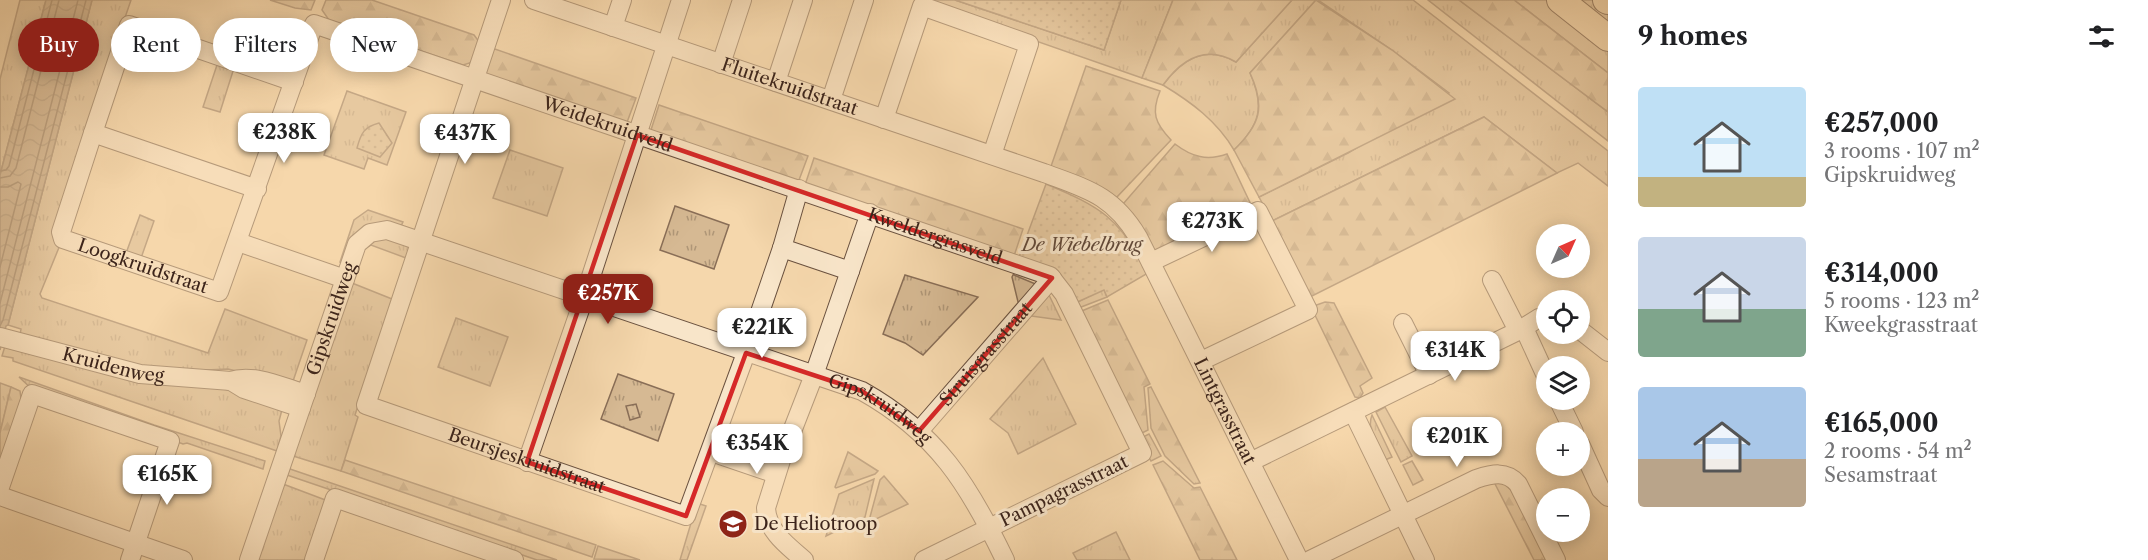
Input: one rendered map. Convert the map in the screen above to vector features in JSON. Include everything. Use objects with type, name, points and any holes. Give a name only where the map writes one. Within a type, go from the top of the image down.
[{"type":"highway","points":[[1560,0],[1608,38]]},
{"type":"street","points":[[421,241],[501,0]]},
{"type":"street","name":"Fluitekruidstraat","points":[[534,0],[559,4],[613,27],[1044,173]]},
{"type":"street","points":[[613,27],[622,0]]},
{"type":"street","points":[[527,462],[584,297],[681,0]]},
{"type":"street","points":[[721,64],[742,0]]},
{"type":"street","points":[[776,82],[803,0]]},
{"type":"street","points":[[831,100],[864,0]]},
{"type":"street","points":[[884,119],[922,6],[1029,44],[992,155]]},
{"type":"street","name":"Weidekruidveld","points":[[294,82],[314,24],[799,189]]},
{"type":"street","points":[[257,189],[93,133],[129,25],[294,82],[257,189],[238,242],[345,279]]},
{"type":"street","name":"Loogkruidstraat","points":[[93,133],[61,232],[63,239],[219,292],[238,242]]},
{"type":"street","name":"Lintgrasstraat","points":[[1044,173],[1095,193],[1115,206],[1132,227],[1299,560]]},
{"type":"street","points":[[746,353],[782,248],[799,189]]},
{"type":"street","name":"Kweldergrasveld","points":[[799,189],[1041,272],[1052,278]]},
{"type":"street","points":[[1151,262],[1257,212],[1308,310],[1201,361]]},
{"type":"street","points":[[804,560],[776,534],[766,513],[768,498],[773,473],[814,375],[870,213]]},
{"type":"street","name":"Gipskruidweg","points":[[249,560],[357,244],[370,232],[387,230],[862,391],[899,414],[944,456],[961,478],[990,528],[1005,560]]},
{"type":"street","name":"Beursjeskruidstraat","points":[[421,241],[366,405],[527,462],[686,516],[746,353]]},
{"type":"street","points":[[782,248],[850,272]]},
{"type":"street","name":"Struisgrasstraat","points":[[919,431],[1052,278]]},
{"type":"street","name":"Pampagrasstraat","points":[[924,560],[1142,453],[1064,294],[1052,278]]},
{"type":"street","points":[[1492,280],[1536,357]]},
{"type":"street","points":[[1250,462],[1536,320]]},
{"type":"street","points":[[1403,323],[1429,375]]},
{"type":"street","name":"Kruidenweg","points":[[4,338],[140,374],[231,381],[240,378],[254,379],[303,401]]},
{"type":"street","points":[[1590,338],[1608,352]]},
{"type":"street","points":[[0,487],[32,394],[170,441],[133,552]]},
{"type":"street","points":[[1353,412],[1425,560]]},
{"type":"street","points":[[720,455],[773,473]]},
{"type":"street","points":[[1590,466],[1601,490],[1608,497]]},
{"type":"street","points":[[1310,560],[1487,475],[1508,475],[1518,484],[1556,560]]},
{"type":"street","points":[[0,496],[133,552],[183,560]]},
{"type":"street","points":[[314,560],[335,498],[495,557],[514,560]]},
{"type":"highlighted area","points":[[637,135],[1052,278],[919,431],[862,391],[746,353],[686,516],[527,462]]},
{"type":"green space","points":[[20,0],[46,0],[41,18],[18,18],[18,72],[27,72],[0,175],[0,79]]},
{"type":"green space","points":[[92,0],[131,0],[125,18],[111,18],[111,58],[93,111],[60,245],[40,294],[42,298],[208,353],[225,309],[307,340],[292,384],[228,369],[183,371],[136,366],[20,335],[21,329],[8,325],[73,72],[99,72],[99,18],[87,18]]},
{"type":"green space","points":[[270,0],[315,0],[311,10],[295,8]]},
{"type":"green space","points":[[326,0],[372,0],[474,35],[480,43],[473,62],[463,65],[418,50],[418,18],[330,18],[330,20],[322,10]]},
{"type":"green space","points":[[919,0],[955,0],[1104,50],[1121,0],[1173,0],[1142,78]]},
{"type":"green space","points":[[955,0],[1121,0],[1104,50]]},
{"type":"green space","points":[[1173,0],[1292,0],[1236,62],[1214,54],[1195,57],[1178,68],[1163,85],[1142,78]]},
{"type":"green space","points":[[1292,0],[1316,0],[1250,73],[1257,96],[1257,115],[1250,132],[1234,150],[1220,130],[1203,113],[1163,85],[1178,68],[1195,57],[1214,54],[1236,62]]},
{"type":"green space","points":[[1316,0],[1392,50],[1455,99],[1259,197],[1234,150],[1250,132],[1258,115],[1258,96],[1250,73]]},
{"type":"green space","points":[[1318,0],[1413,0],[1608,151],[1608,186],[1578,163],[1557,173],[1484,117],[1272,221],[1259,197],[1348,153],[1449,93],[1392,50]]},
{"type":"green space","points":[[1428,0],[1459,0],[1608,112],[1608,141]]},
{"type":"green space","points":[[1459,0],[1514,0],[1608,73],[1608,112]]},
{"type":"green space","points":[[1514,0],[1551,0],[1608,44],[1608,73]]},
{"type":"green space","points":[[1575,0],[1599,0],[1608,7],[1608,25]]},
{"type":"green space","points":[[489,47],[636,98],[626,125],[484,77]]},
{"type":"green space","points":[[1086,66],[1160,91],[1156,117],[1161,128],[1171,140],[1115,199],[1049,172]]},
{"type":"green space","points":[[215,72],[233,72],[220,112],[203,107]]},
{"type":"green space","points":[[347,91],[406,112],[387,165],[368,158],[364,169],[324,155]]},
{"type":"green space","points":[[659,105],[808,156],[799,180],[793,181],[650,133]]},
{"type":"green space","points":[[1484,117],[1557,173],[1310,297],[1272,221]]},
{"type":"green space","points":[[379,123],[392,143],[380,157],[357,148],[364,131]]},
{"type":"green space","points":[[1175,144],[1187,152],[1200,156],[1213,157],[1227,154],[1253,209],[1154,255],[1123,204]]},
{"type":"green space","points":[[510,150],[563,168],[547,216],[493,198]]},
{"type":"green space","points":[[814,158],[1023,229],[1014,256],[807,187],[806,182]]},
{"type":"green space","name":"De Wiebelbrug","points":[[1046,184],[1081,200],[1107,216],[1128,239],[1148,273],[1107,297],[1104,290],[1073,304],[1019,257]]},
{"type":"green space","points":[[675,206],[729,225],[714,269],[660,250]]},
{"type":"green space","points":[[368,210],[403,222],[400,228],[377,224],[362,229],[353,242],[344,264],[340,262],[354,220]]},
{"type":"green space","points":[[140,215],[154,221],[140,261],[125,256]]},
{"type":"green space","points":[[380,236],[404,241],[410,249],[406,258],[371,245],[365,248],[352,283],[392,299],[355,415],[358,417],[341,471],[290,455],[363,245]]},
{"type":"green space","points":[[1014,273],[1038,285],[1019,306],[1012,277]]},
{"type":"green space","points":[[905,275],[978,297],[923,355],[905,343],[883,334]]},
{"type":"green space","points":[[1104,289],[1107,297],[1076,309],[1073,304]]},
{"type":"green space","points":[[1049,295],[1061,320],[1031,316]]},
{"type":"green space","points":[[1108,300],[1150,384],[1144,387],[1148,430],[1138,435],[1077,313]]},
{"type":"green space","points":[[1325,302],[1334,303],[1372,378],[1360,386],[1363,393],[1360,398],[1355,397],[1311,307]]},
{"type":"green space","points":[[456,318],[508,337],[490,386],[438,367]]},
{"type":"green space","points":[[5,346],[222,385],[283,406],[279,421],[281,436],[277,451],[13,361],[13,358],[2,356]]},
{"type":"green space","points":[[1043,358],[1076,424],[1018,454],[1008,433],[990,419]]},
{"type":"green space","points":[[618,374],[674,394],[658,441],[601,419]]},
{"type":"green space","points":[[19,377],[154,425],[265,461],[263,469],[187,443],[183,444],[33,390]]},
{"type":"green space","points":[[0,383],[11,387],[0,433]]},
{"type":"green space","points":[[11,387],[20,391],[21,399],[0,472],[0,433]]},
{"type":"green space","points":[[1151,387],[1200,483],[1194,484],[1165,456],[1151,428],[1148,388]]},
{"type":"green space","points":[[636,404],[640,417],[630,420],[626,406]]},
{"type":"green space","points":[[1385,407],[1412,456],[1401,462],[1376,412]]},
{"type":"green space","points":[[1372,415],[1392,457],[1385,460],[1372,432]]},
{"type":"green space","points":[[1149,434],[1161,456],[1151,461],[1139,439]]},
{"type":"green space","points":[[848,452],[878,471],[836,488],[835,487]]},
{"type":"green space","points":[[345,460],[596,545],[592,557],[341,471]]},
{"type":"green space","points":[[1163,461],[1194,488],[1200,487],[1237,560],[1200,560],[1153,465]]},
{"type":"green space","points":[[1412,461],[1423,480],[1413,485],[1403,465]]},
{"type":"green space","points":[[290,469],[557,560],[537,560],[287,475]]},
{"type":"green space","points":[[884,476],[908,504],[874,520],[870,517],[880,480]]},
{"type":"green space","points":[[874,479],[865,517],[826,536],[839,494]]},
{"type":"green space","points":[[1493,480],[1501,481],[1513,492],[1536,537],[1536,542],[1539,542],[1548,560],[1534,560]]},
{"type":"green space","points":[[283,484],[328,501],[306,560],[256,560]]},
{"type":"green space","points":[[697,503],[706,506],[687,560],[680,560]]},
{"type":"green space","points":[[1116,532],[1130,560],[1077,560],[1073,553]]},
{"type":"green space","points":[[598,546],[640,560],[594,559]]},
{"type":"water","points":[[46,0],[92,0],[87,18],[41,18]]},
{"type":"water","points":[[27,72],[73,72],[0,350],[0,175]]},
{"type":"place","name":"De Heliotroop","points":[[733,524]]}]
